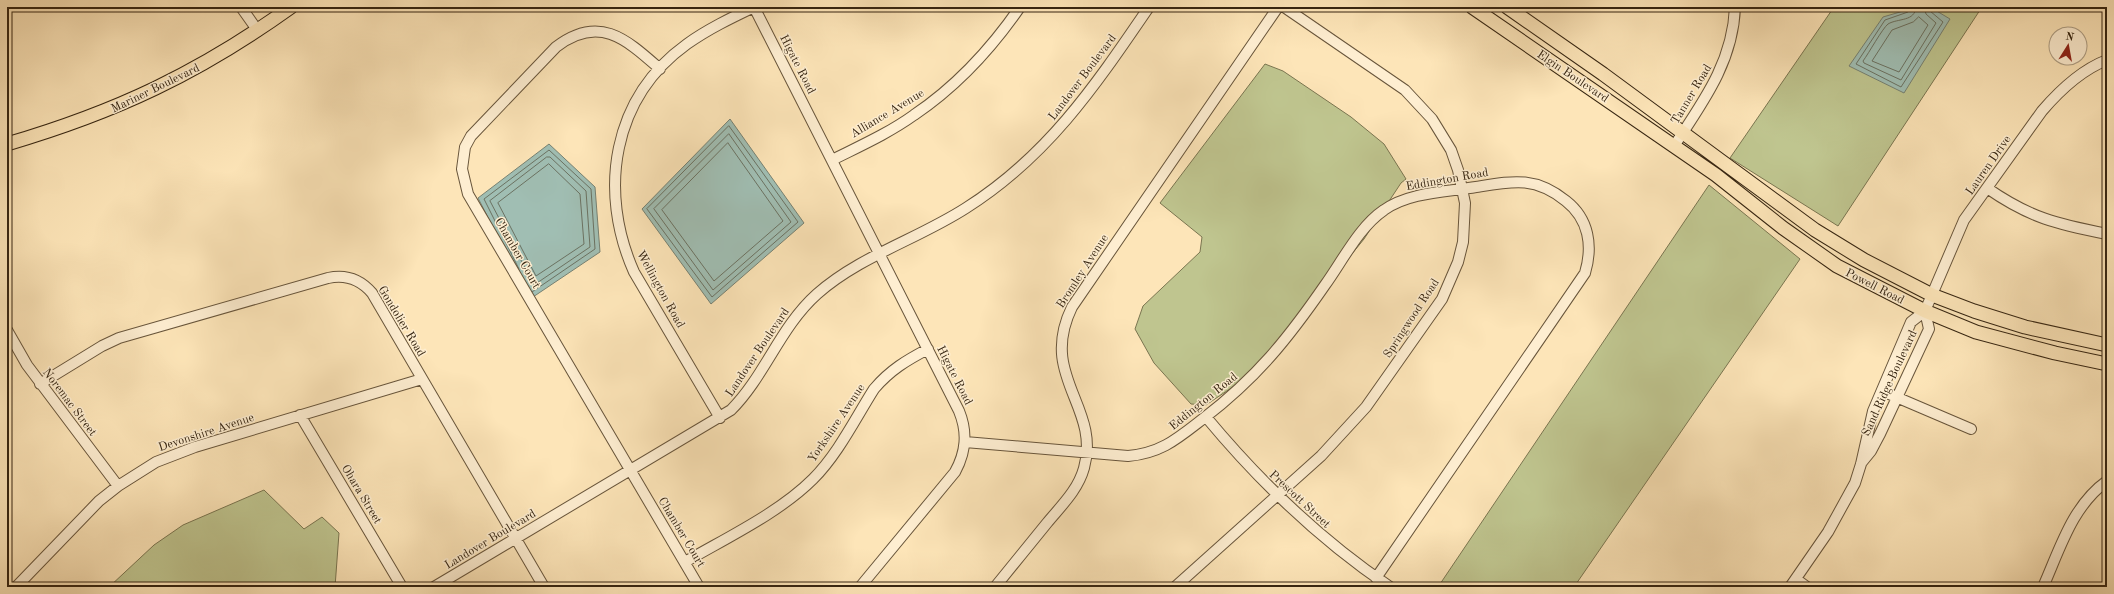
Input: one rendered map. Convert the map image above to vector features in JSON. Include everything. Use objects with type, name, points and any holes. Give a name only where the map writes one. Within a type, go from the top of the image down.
[{"type":"main road","name":"Mariner Boulevard","points":[[7,144],[87,118],[140,97],[203,65],[258,31],[290,7]]},
{"type":"main road","name":"Elgin Boulevard","points":[[1472,7],[1674,146]]},
{"type":"main road","name":"Elgin Boulevard","points":[[1507,7],[1683,132]]},
{"type":"main road","name":"Powell Road","points":[[1683,132],[1815,230],[1864,260],[1932,295],[1974,311],[2025,327],[2107,345]]},
{"type":"main road","name":"Powell Road","points":[[1674,146],[1716,175],[1783,228],[1837,266],[1925,311],[1976,332],[2014,343],[2107,364]]},
{"type":"street","points":[[241,7],[258,31]]},
{"type":"street","name":"Wellington Road","points":[[720,418],[634,272],[626,253],[616,211],[615,171],[623,132],[641,94],[660,69],[687,44],[704,32],[754,7]]},
{"type":"street","name":"Higate Road","points":[[754,7],[959,411],[965,431],[963,453],[955,472],[860,587]]},
{"type":"street","name":"Alliance Avenue","points":[[832,160],[889,130],[934,100],[975,64],[995,41],[1020,7]]},
{"type":"street","name":"Landover Boulevard","points":[[434,587],[720,418],[741,400],[787,328],[801,311],[833,282],[966,208],[1019,169],[1048,142],[1083,102],[1149,7]]},
{"type":"street","name":"Bromley Avenue","points":[[995,587],[1073,491],[1084,468],[1087,452],[1085,428],[1064,373],[1061,359],[1062,334],[1072,307],[1278,7]]},
{"type":"street","name":"Springwood Road","points":[[1175,587],[1321,456],[1366,407],[1442,299],[1456,269],[1463,242],[1465,221],[1463,189],[1458,170],[1448,145],[1432,119],[1419,103],[1404,90],[1284,7]]},
{"type":"street","name":"Tanner Road","points":[[1674,146],[1710,92],[1720,73],[1732,35],[1735,7]]},
{"type":"street","name":"Chamber Court","points":[[660,69],[630,42],[620,37],[598,32],[587,32],[570,37],[556,47],[471,136],[462,158],[463,182],[468,194],[699,587]]},
{"type":"street","name":"Lauren Drive","points":[[1925,311],[1964,220],[2042,111],[2056,96],[2086,71],[2107,60]]},
{"type":"street","name":"Eddington Road","points":[[965,442],[1128,456],[1155,451],[1168,445],[1234,395],[1276,353],[1296,328],[1367,224],[1375,216],[1391,206],[1409,198],[1463,189],[1514,181],[1536,184],[1547,188],[1566,201],[1581,218],[1589,238],[1589,261],[1579,283],[1376,578]]},
{"type":"street","points":[[1988,188],[2009,203],[2049,222],[2107,234]]},
{"type":"street","name":"Gondolier Road","points":[[40,384],[102,346],[119,338],[336,276],[353,278],[372,293],[544,587]]},
{"type":"street","name":"Sand Ridge Boulevard","points":[[1793,583],[1842,508],[1855,483],[1861,464],[1869,423],[1882,391],[1911,322],[1925,311],[1929,329],[1871,451],[1861,464]]},
{"type":"street","name":"Noremac Street","points":[[7,330],[19,354],[40,384],[118,486]]},
{"type":"street","name":"Yorkshire Avenue","points":[[685,562],[784,504],[799,492],[827,463],[874,389],[884,378],[900,365],[928,349]]},
{"type":"street","name":"Devonshire Avenue","points":[[16,587],[100,501],[118,486],[156,462],[178,452],[422,379]]},
{"type":"street","points":[[1882,391],[1971,429]]},
{"type":"street","name":"Ohara Street","points":[[300,415],[402,587]]},
{"type":"street","name":"Prescott Street","points":[[1206,417],[1276,496],[1335,548],[1390,587]]},
{"type":"street","points":[[2044,587],[2071,523],[2090,496],[2107,481]]},
{"type":"street","points":[[1793,583],[1807,587]]},
{"type":"green space","points":[[1834,7],[1982,7],[1838,226],[1730,158]]},
{"type":"green space","points":[[1265,64],[1283,71],[1351,117],[1384,144],[1406,179],[1401,183],[1364,239],[1292,328],[1246,378],[1206,405],[1191,404],[1154,363],[1135,329],[1143,306],[1200,252],[1202,237],[1160,203]]},
{"type":"green space","points":[[1709,185],[1800,259],[1574,587],[1438,587]]},
{"type":"green space","points":[[264,490],[304,529],[322,517],[339,533],[335,587],[109,587],[154,545],[183,525]]},
{"type":"water","points":[[1917,7],[1930,7],[1950,19],[1904,93],[1849,66],[1883,17]]},
{"type":"water","points":[[730,119],[804,223],[711,304],[642,209]]},
{"type":"water","points":[[549,144],[595,187],[600,252],[530,299],[478,198]]}]
